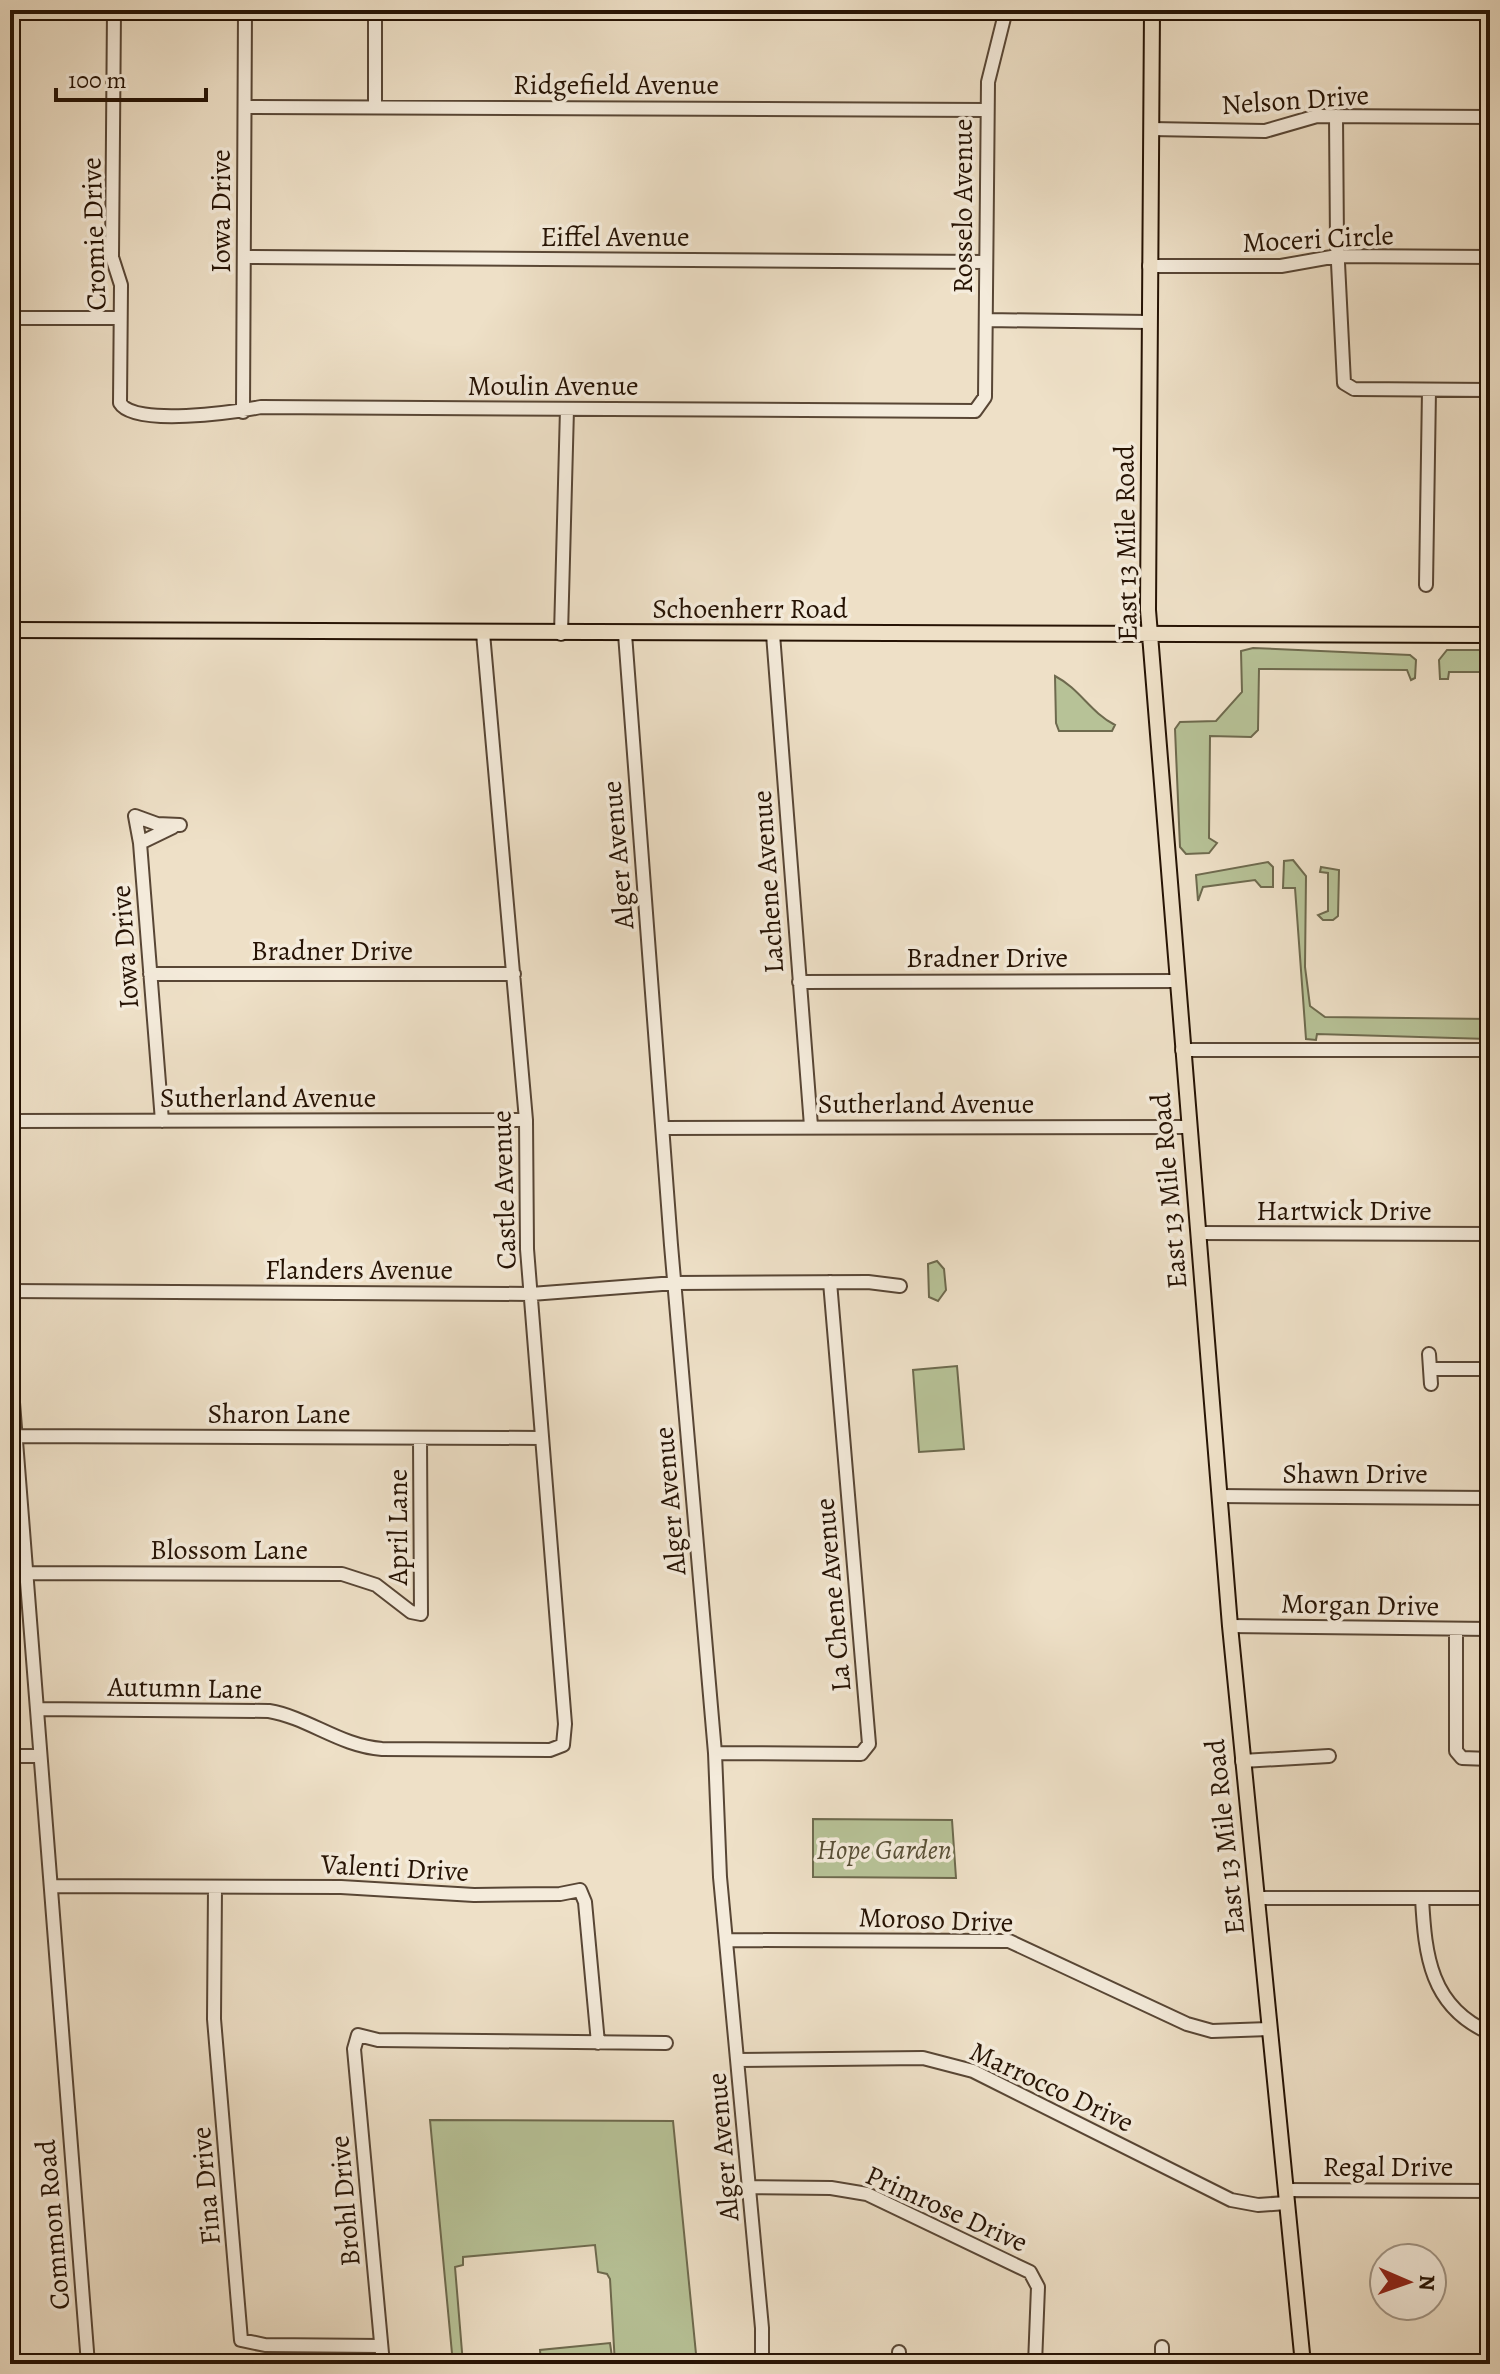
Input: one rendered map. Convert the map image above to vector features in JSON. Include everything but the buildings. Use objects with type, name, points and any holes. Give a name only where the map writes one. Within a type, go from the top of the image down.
[{"type":"main road","name":"East 13 Mile Road","points":[[1152,10],[1147,558],[1151,632],[1176,981],[1230,1626],[1303,2364]]},
{"type":"main road","name":"Schoenherr Road","points":[[10,630],[1490,635]]},
{"type":"street","name":"Cromie Drive","points":[[114,10],[112,257],[121,285],[120,401],[123,408]]},
{"type":"street","name":"Iowa Drive","points":[[243,412],[245,10]]},
{"type":"street","points":[[375,10],[375,107]]},
{"type":"street","name":"Rosselo Avenue","points":[[984,404],[989,68],[1006,10]]},
{"type":"street","name":"Ridgefield Avenue","points":[[245,107],[987,110]]},
{"type":"street","points":[[1336,116],[1337,256],[1342,377],[1347,387],[1490,390]]},
{"type":"street","name":"Nelson Drive","points":[[1151,129],[1265,131],[1310,117],[1336,116],[1490,117]]},
{"type":"street","name":"Moceri Circle","points":[[1149,266],[1281,266],[1337,256],[1490,257]]},
{"type":"street","name":"Eiffel Avenue","points":[[244,257],[986,262]]},
{"type":"street","points":[[10,318],[120,318]]},
{"type":"street","points":[[986,320],[1149,322]]},
{"type":"street","points":[[1426,585],[1429,390]]},
{"type":"street","name":"Moulin Avenue","points":[[123,408],[133,414],[243,412],[261,407],[972,412],[984,404]]},
{"type":"street","points":[[561,634],[567,409]]},
{"type":"street","name":"Castle Avenue","points":[[483,633],[526,1120],[531,1294],[566,1733],[563,1745]]},
{"type":"street","name":"Alger Avenue","points":[[625,634],[762,2364]]},
{"type":"street","name":"Lachene Avenue","points":[[773,634],[811,1126]]},
{"type":"street","name":"Iowa Drive","points":[[140,843],[180,825],[157,824],[135,816],[140,843],[162,1121]]},
{"type":"street","name":"Bradner Drive","points":[[150,974],[514,974]]},
{"type":"street","name":"Bradner Drive","points":[[799,982],[1176,981]]},
{"type":"street","points":[[1182,1050],[1490,1050]]},
{"type":"street","name":"Sutherland Avenue","points":[[10,1121],[526,1120]]},
{"type":"street","name":"Sutherland Avenue","points":[[663,1128],[1188,1127]]},
{"type":"street","name":"Hartwick Drive","points":[[1198,1233],[1490,1234]]},
{"type":"street","name":"Flanders Avenue","points":[[10,1291],[531,1294],[675,1283],[830,1282],[900,1286]]},
{"type":"street","name":"La Chene Avenue","points":[[715,1753],[861,1754],[869,1744],[830,1282]]},
{"type":"street","points":[[1429,1354],[1431,1384]]},
{"type":"street","name":"Common Road","points":[[10,1364],[16,1436],[16,1510],[26,1573],[88,2364]]},
{"type":"street","points":[[1430,1369],[1490,1369]]},
{"type":"street","name":"Sharon Lane","points":[[16,1436],[542,1438]]},
{"type":"street","name":"April Lane","points":[[420,1438],[421,1614]]},
{"type":"street","name":"Shawn Drive","points":[[1219,1496],[1490,1498]]},
{"type":"street","name":"Blossom Lane","points":[[26,1573],[342,1574],[376,1585],[411,1612],[421,1614]]},
{"type":"street","name":"Morgan Drive","points":[[1230,1626],[1490,1629]]},
{"type":"street","points":[[1456,1629],[1456,1751],[1462,1758],[1490,1759]]},
{"type":"street","name":"Autumn Lane","points":[[37,1709],[269,1711],[289,1716],[355,1745],[382,1749],[550,1750],[563,1745]]},
{"type":"street","points":[[10,1756],[40,1756]]},
{"type":"street","points":[[1242,1761],[1329,1756]]},
{"type":"street","name":"Valenti Drive","points":[[51,1886],[341,1887],[474,1895],[560,1894],[580,1890],[585,1902],[598,2043]]},
{"type":"street","name":"Fina Drive","points":[[215,1887],[214,2019],[241,2340],[265,2345],[381,2346]]},
{"type":"street","points":[[1256,1898],[1490,1898]]},
{"type":"street","points":[[1422,1898],[1424,1949],[1433,1977],[1460,2013],[1490,2033]]},
{"type":"street","name":"Moroso Drive","points":[[727,1940],[1009,1941],[1187,2024],[1212,2031],[1269,2029]]},
{"type":"street","name":"Brohl Drive","points":[[383,2364],[354,2049],[358,2035],[378,2040],[598,2043]]},
{"type":"street","points":[[598,2043],[666,2043]]},
{"type":"street","name":"Marrocco Drive","points":[[738,2060],[923,2058],[945,2062],[973,2071],[1231,2200],[1258,2205],[1285,2196]]},
{"type":"street","name":"Primrose Drive","points":[[749,2187],[831,2188],[867,2194],[1030,2272],[1036,2278],[1038,2287],[1035,2364]]},
{"type":"street","name":"Regal Drive","points":[[1285,2196],[1490,2191]]},
{"type":"street","points":[[1162,2347],[1162,2364]]},
{"type":"street","points":[[1481,2364],[1490,2363]]},
{"type":"green space","points":[[1253,648],[1410,655],[1416,660],[1415,678],[1411,680],[1407,670],[1259,669],[1258,730],[1251,737],[1210,736],[1209,838],[1217,843],[1209,853],[1186,854],[1180,847],[1175,729],[1180,722],[1216,721],[1242,692],[1241,651]]},
{"type":"green space","points":[[1447,650],[1490,650],[1490,672],[1449,672],[1448,679],[1440,679],[1439,660]]},
{"type":"green space","points":[[1055,676],[1115,725],[1112,731],[1059,731],[1056,723]]},
{"type":"green space","points":[[1293,860],[1306,876],[1305,967],[1310,1006],[1325,1017],[1490,1019],[1488,1039],[1317,1034],[1316,1040],[1306,1039],[1295,888],[1283,888],[1284,861]]},
{"type":"green space","points":[[1268,862],[1273,867],[1273,887],[1261,887],[1255,880],[1203,887],[1198,901],[1196,875]]},
{"type":"green space","points":[[1321,867],[1339,870],[1338,916],[1333,920],[1323,920],[1318,915],[1328,911],[1328,873],[1320,872]]},
{"type":"green space","points":[[937,1261],[944,1269],[946,1290],[938,1301],[929,1297],[928,1264]]},
{"type":"green space","points":[[957,1366],[964,1449],[919,1452],[913,1370]]},
{"type":"green space","name":"Hope Garden","points":[[813,1819],[952,1820],[956,1878],[813,1877]]},
{"type":"green space","points":[[10,1965],[19,2090],[10,2101]]},
{"type":"green space","points":[[430,2120],[673,2121],[697,2364],[615,2364],[610,2279],[607,2274],[598,2272],[595,2245],[463,2257],[463,2265],[455,2267],[463,2364],[453,2364]]},
{"type":"green space","points":[[610,2343],[613,2364],[541,2364],[540,2350]]}]
